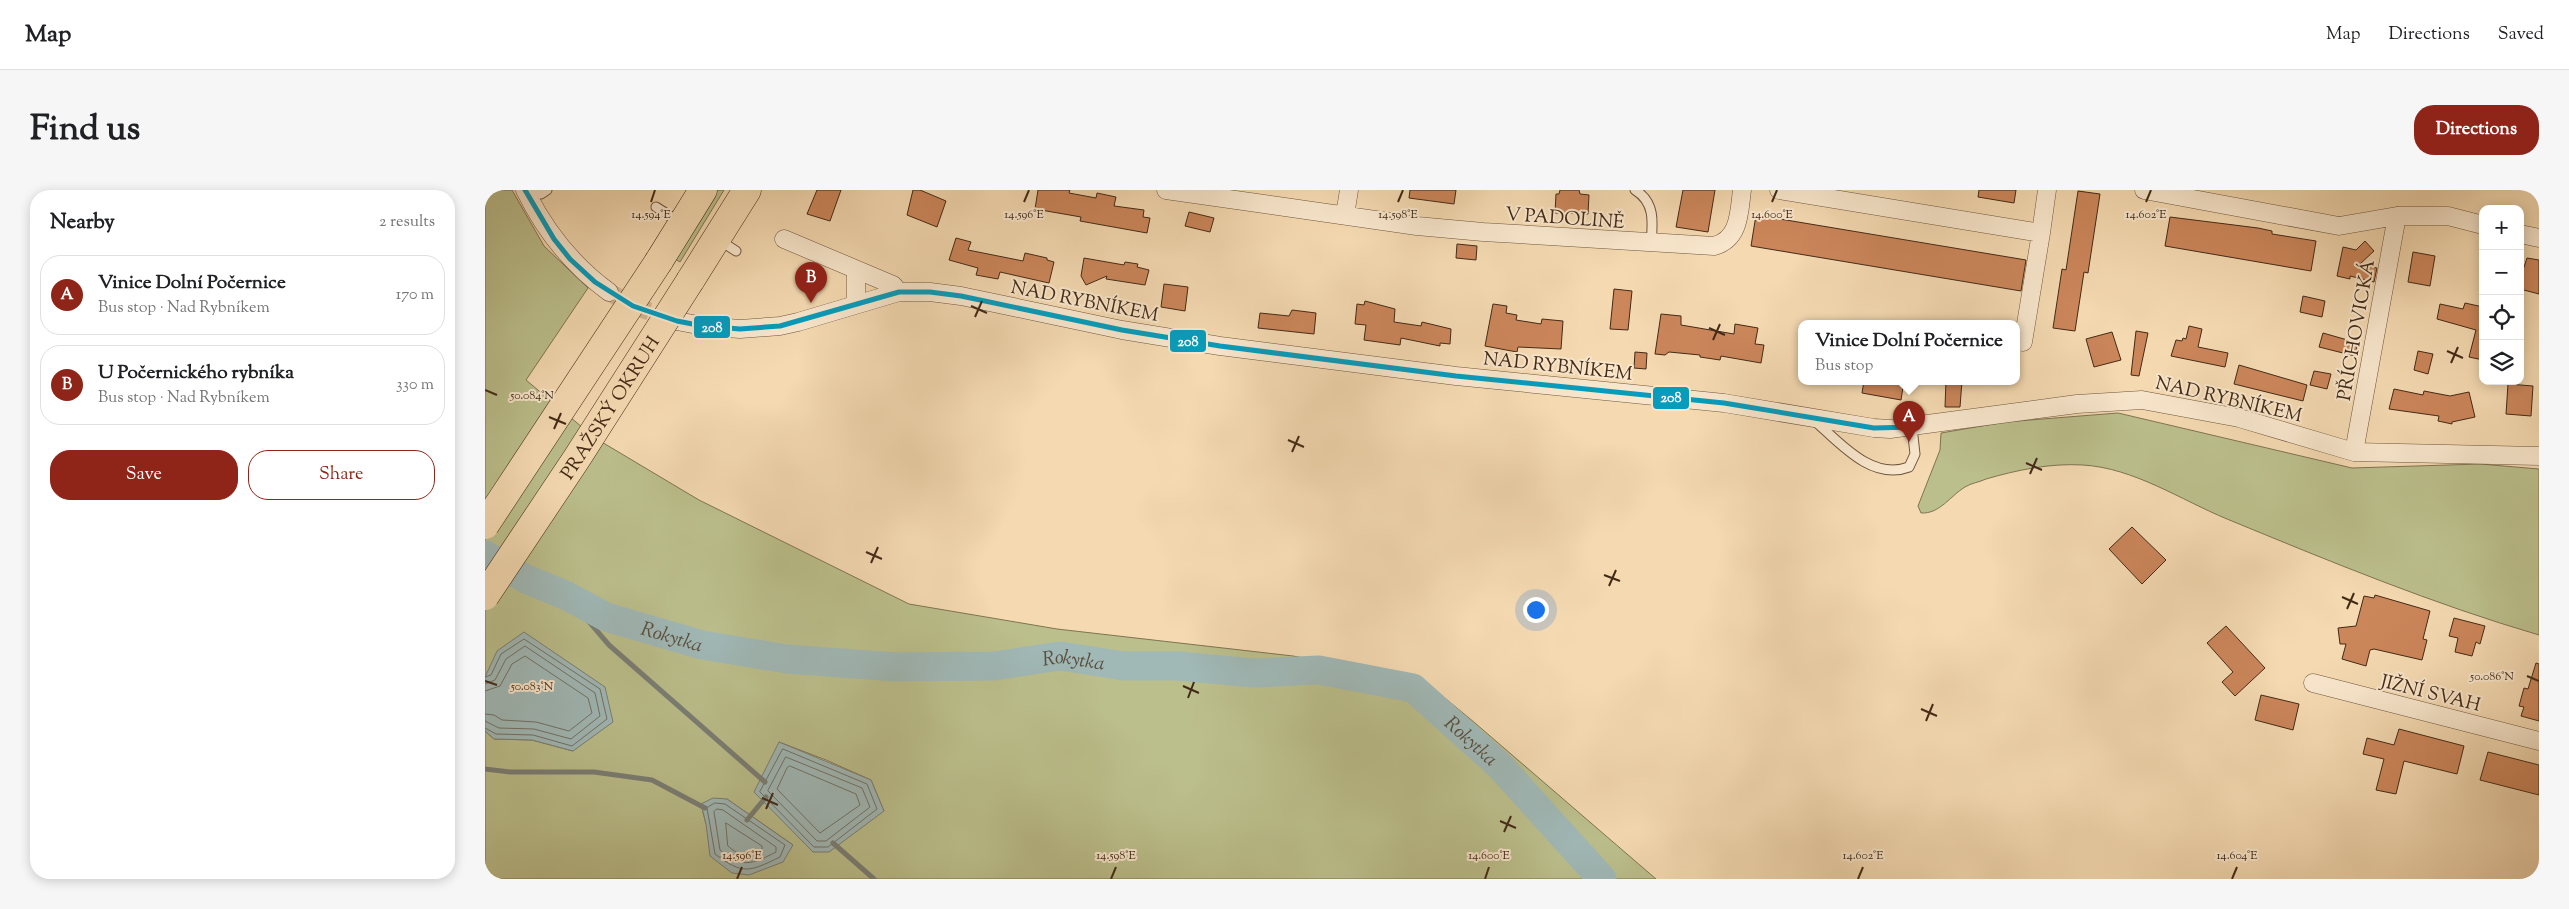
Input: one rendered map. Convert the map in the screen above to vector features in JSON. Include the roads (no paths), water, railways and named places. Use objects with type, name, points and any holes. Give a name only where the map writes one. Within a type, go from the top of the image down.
[{"type":"highway","name":"PRAŽSKÝ OKRUH","points":[[485,525],[659,261],[703,190]]},
{"type":"highway","name":"PRAŽSKÝ OKRUH","points":[[485,596],[577,458],[690,281],[726,245],[747,190]]},
{"type":"street","name":"V PADOLINĚ","points":[[1167,190],[1345,214],[1417,226],[1651,244],[1721,245],[1730,239],[1734,233],[1742,190]]},
{"type":"street","points":[[1345,214],[1349,190]]},
{"type":"street","points":[[1779,190],[2041,233]]},
{"type":"street","points":[[2023,342],[2047,190]]},
{"type":"street","points":[[2144,190],[2339,226],[2397,216],[2447,216],[2479,224]]},
{"type":"street","points":[[525,192],[554,239],[570,259],[609,292]]},
{"type":"street","name":"PŘÍCHOVICKÁ","points":[[2355,452],[2397,216]]},
{"type":"street","points":[[2524,235],[2539,238]]},
{"type":"street","points":[[784,239],[893,285],[899,292]]},
{"type":"street","points":[[856,270],[856,304]]},
{"type":"street","name":"NAD RYBNÍKEM","points":[[677,320],[703,326],[740,329],[780,326],[899,292],[930,292],[961,296],[1122,330],[1220,346],[1456,376],[1724,403],[1874,428],[1912,426],[2077,404],[2142,400],[2239,418],[2355,452],[2539,456]]},
{"type":"street","name":"JIŽNÍ SVAH","points":[[2313,683],[2539,741]]},
{"type":"lane","points":[[525,192],[541,194],[547,190]]},
{"type":"lane","points":[[1635,190],[1645,197],[1649,203],[1652,228],[1651,244]]},
{"type":"lane","points":[[656,207],[683,224]]},
{"type":"lane","points":[[1809,416],[1855,456],[1877,468],[1895,472],[1909,467],[1915,454],[1912,426]]},
{"type":"water","points":[[524,632],[605,687],[613,722],[573,751],[532,740],[494,739],[485,731],[485,677],[497,651]]},
{"type":"water","points":[[779,742],[871,780],[884,811],[829,852],[813,852],[754,792]]},
{"type":"water","points":[[713,798],[727,799],[793,845],[783,862],[749,875],[732,873],[710,856],[706,824],[701,804]]},
{"type":"waterway","name":"Rokytka","points":[[485,555],[526,579],[567,596],[606,617],[702,645],[787,659],[895,667],[994,666],[1060,656],[1124,666],[1178,666],[1254,673],[1319,670],[1413,688],[1500,766],[1602,879]]},
{"type":"waterway","points":[[567,596],[609,645],[765,782]]},
{"type":"waterway","points":[[485,769],[510,772],[594,772],[652,780],[705,808]]},
{"type":"waterway","points":[[747,820],[766,797]]},
{"type":"waterway","points":[[833,843],[874,879]]},
{"type":"tunnel","points":[[609,292],[633,306],[675,320]]},
{"type":"place","name":"U Počernického rybníka","points":[[811,303]]},
{"type":"place","name":"Vinice Dolní Počernice","points":[[1909,442]]}]
